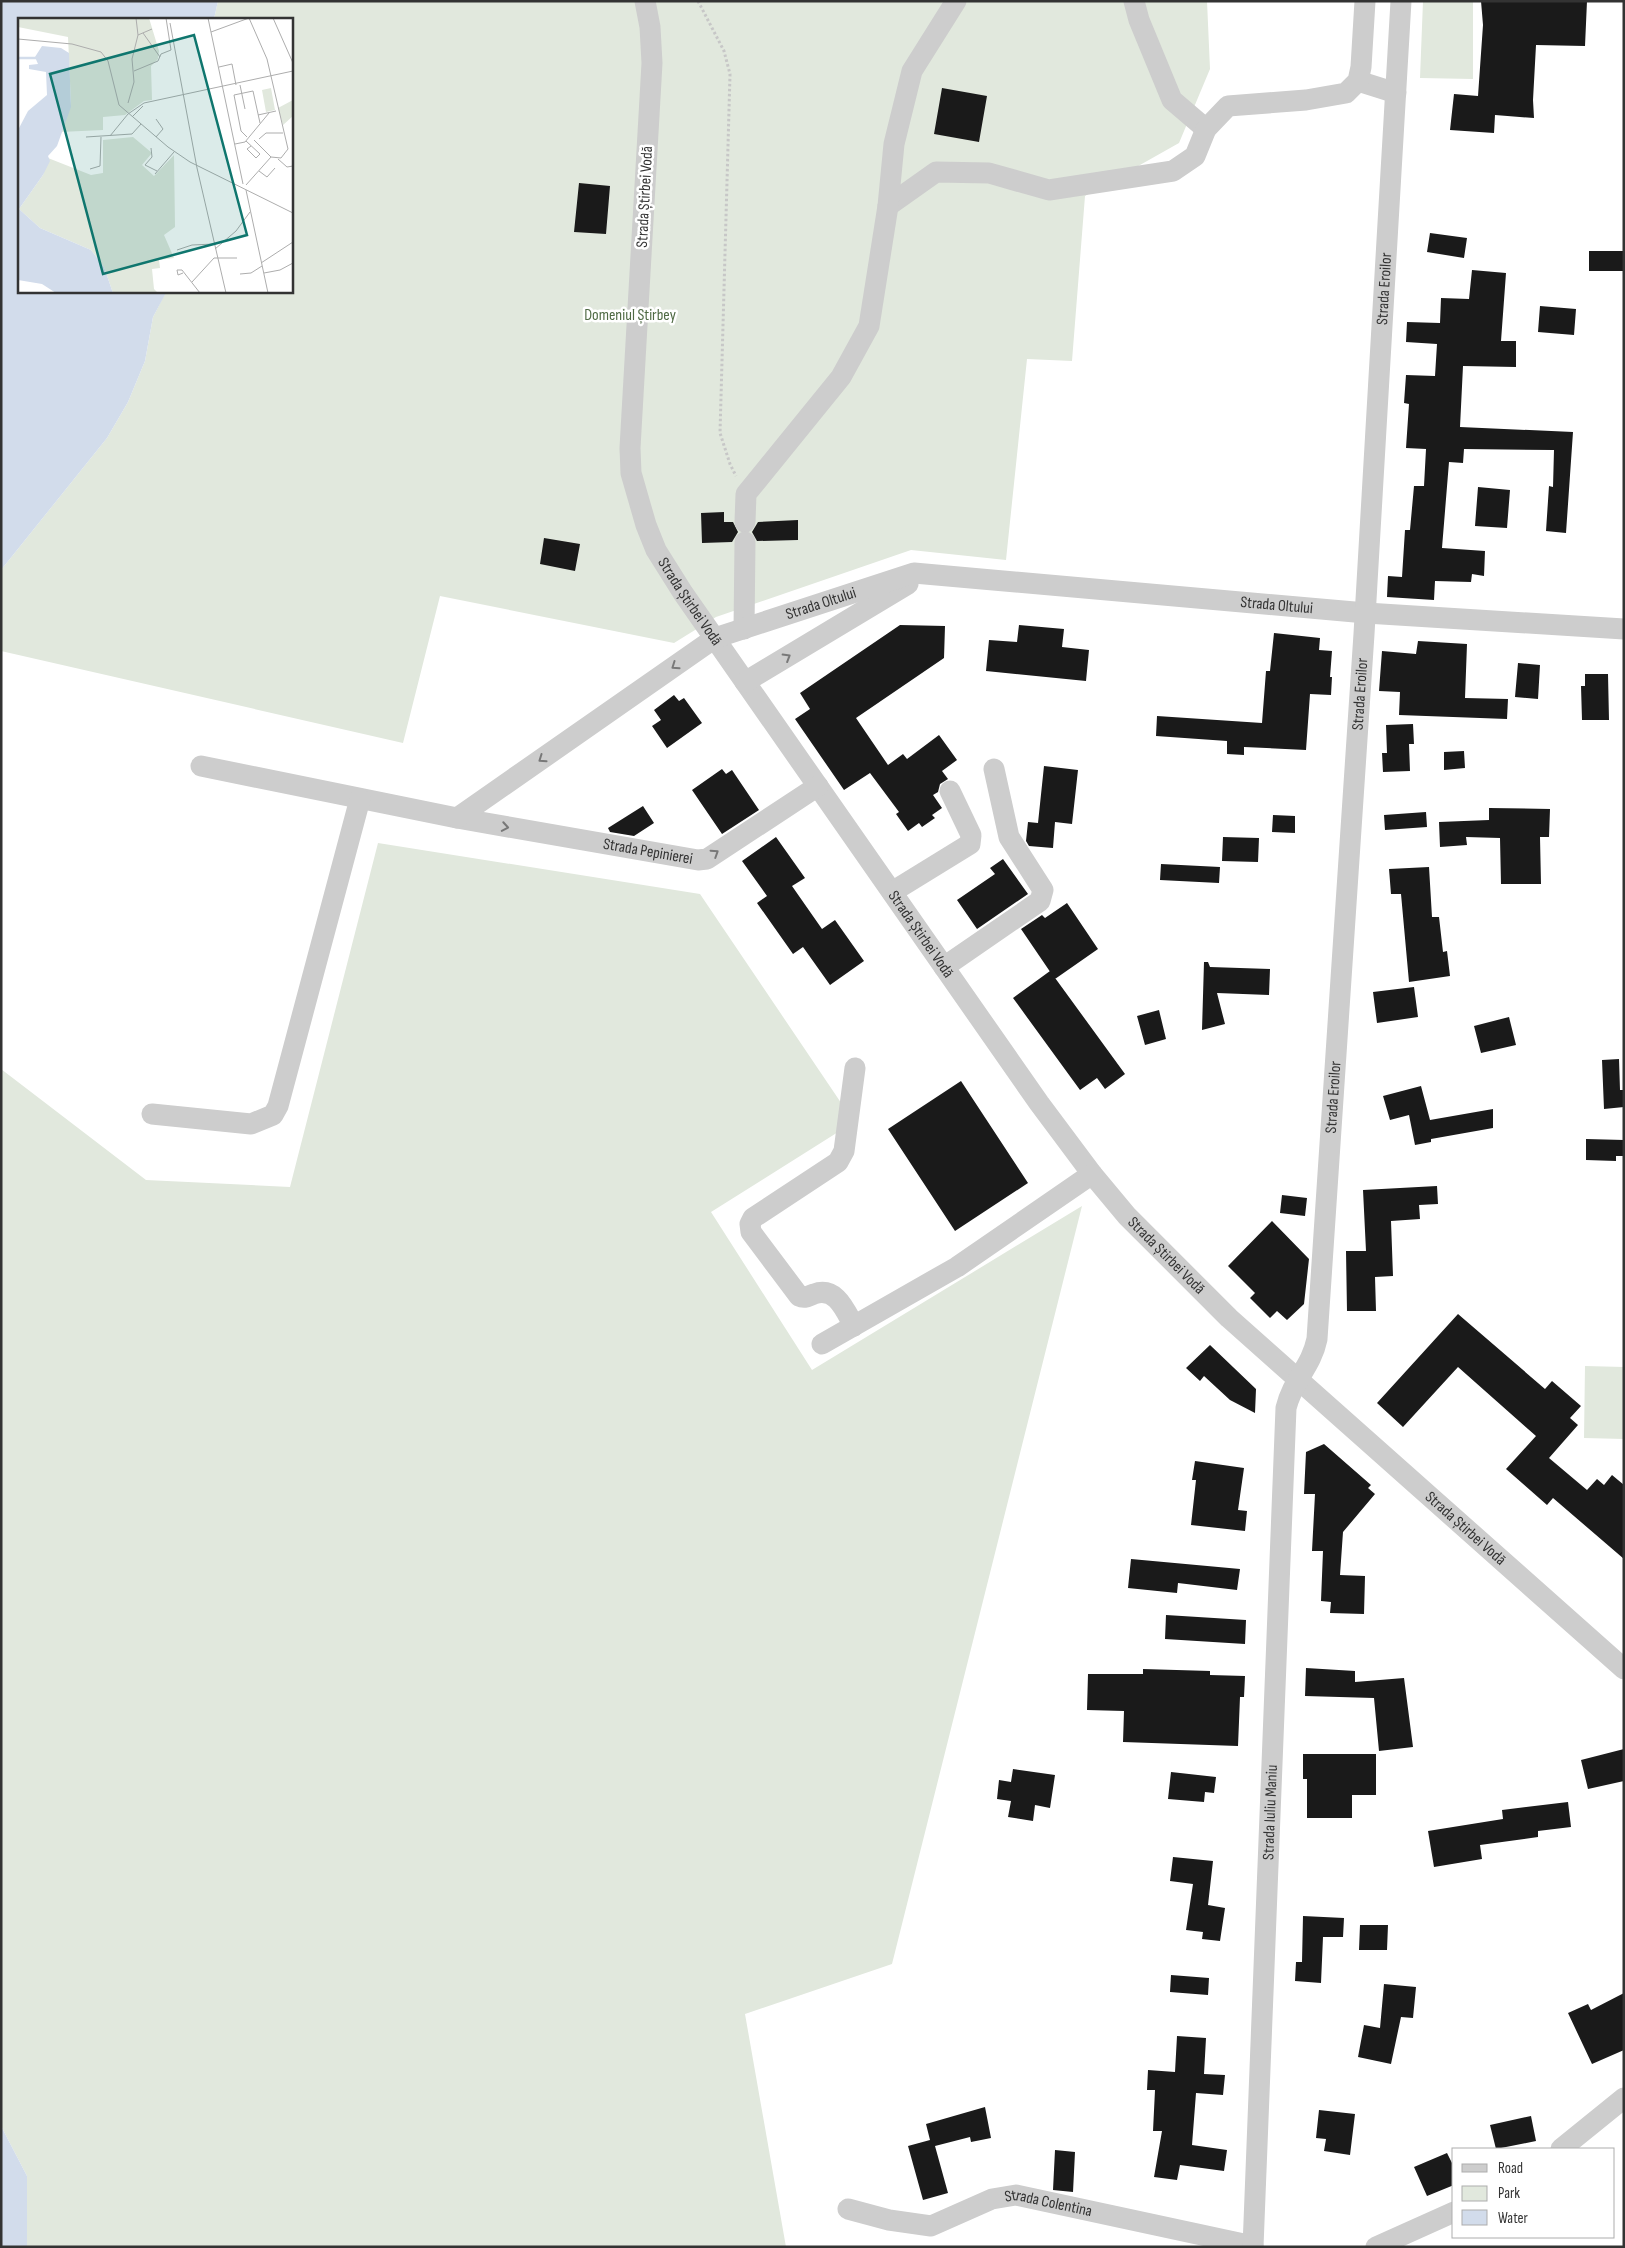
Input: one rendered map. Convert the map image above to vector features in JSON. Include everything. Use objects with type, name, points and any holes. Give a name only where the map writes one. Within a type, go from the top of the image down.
[{"type":"street","name":"Strada Știrbei Vodă","points":[[645,1],[650,27],[652,63],[630,438],[631,473],[637,499],[656,550],[745,682],[944,967],[1092,1174],[1127,1216],[1171,1262],[1296,1379],[1624,1669]]},
{"type":"street","points":[[744,629],[746,494],[841,377],[869,326],[888,206],[894,144],[912,71],[956,1]]},
{"type":"street","points":[[1134,1],[1138,20],[1172,100],[1206,129]]},
{"type":"street","points":[[888,206],[936,172],[988,172],[1049,190],[1173,171],[1195,156],[1206,129],[1228,106],[1306,100],[1346,93],[1358,81],[1361,67],[1365,1]]},
{"type":"street","name":"Strada Eroilor","points":[[1296,1379],[1307,1367],[1314,1353],[1317,1339],[1366,613],[1401,1]]},
{"type":"street","points":[[1358,81],[1396,92]]},
{"type":"street","name":"Strada Oltului","points":[[715,638],[905,575],[928,574],[1366,613],[1624,629]]},
{"type":"street","name":"Strada Oltului","points":[[745,682],[918,577],[928,574]]},
{"type":"street","points":[[457,818],[715,638]]},
{"type":"street","name":"Strada Pepinierei","points":[[201,766],[457,818],[698,860],[707,859],[818,786]]},
{"type":"street","points":[[944,967],[1040,902],[1042,897],[1043,890],[1009,837],[994,769]]},
{"type":"street","points":[[892,892],[970,844],[971,835],[950,791]]},
{"type":"street","points":[[152,1114],[251,1124],[273,1115],[278,1106],[360,798]]},
{"type":"street","points":[[854,1326],[839,1300],[831,1293],[823,1291],[806,1298],[799,1296],[751,1232],[750,1224],[753,1218],[838,1162],[844,1151],[855,1068]]},
{"type":"street","points":[[822,1344],[957,1267],[1092,1174]]},
{"type":"street","name":"Strada Iuliu Maniu","points":[[1253,2246],[1286,1408],[1296,1379]]},
{"type":"street","points":[[1562,2148],[1624,2098]]},
{"type":"street","name":"Strada Colentina","points":[[848,2209],[890,2220],[931,2226],[992,2199],[1016,2194],[1253,2246]]},
{"type":"street","points":[[1376,2247],[1452,2213]]},
{"type":"path","points":[[698,1],[724,51],[730,74],[720,433],[730,464],[746,494]]},
{"type":"green space","name":"Domeniul Știrbey","points":[[218,1],[1207,1],[1210,69],[1179,143],[1085,196],[1072,361],[1027,359],[1006,560],[911,550],[716,617],[674,643],[440,596],[403,743],[1,651],[1,570],[107,438],[128,402],[145,361],[153,317],[166,292],[292,292],[292,18],[214,18]]},
{"type":"green space","points":[[1423,1],[1473,1],[1473,79],[1420,78]]},
{"type":"green space","points":[[378,843],[700,894],[854,1122],[711,1212],[812,1370],[1082,1206],[892,1964],[745,2014],[786,2247],[27,2247],[27,2176],[1,2126],[1,1069],[146,1180],[290,1187]]},
{"type":"green space","points":[[1585,1366],[1624,1367],[1624,1439],[1584,1438]]},
{"type":"water","points":[[1,1],[218,1],[214,18],[18,18],[18,292],[166,292],[153,317],[145,361],[128,402],[107,438],[1,570]]},
{"type":"water","points":[[1,2126],[27,2176],[27,2247],[1,2247]]},
{"type":"building","points":[[1481,1],[1587,1],[1585,46],[1536,45],[1534,118],[1495,115],[1494,133],[1450,130],[1454,94],[1478,96],[1483,25]]},
{"type":"building","points":[[942,88],[987,96],[979,142],[934,134]]},
{"type":"building","points":[[579,183],[610,186],[606,234],[574,232]]},
{"type":"building","points":[[1430,233],[1467,238],[1464,258],[1427,252]]},
{"type":"building","points":[[1589,251],[1624,251],[1624,271],[1589,271]]},
{"type":"building","points":[[1472,270],[1506,273],[1501,341],[1516,341],[1516,367],[1463,366],[1460,427],[1573,432],[1566,533],[1546,531],[1549,486],[1553,487],[1554,450],[1464,449],[1463,463],[1449,462],[1442,548],[1485,551],[1484,576],[1472,574],[1471,582],[1435,581],[1434,600],[1387,597],[1388,576],[1402,577],[1405,530],[1410,530],[1414,486],[1424,486],[1426,449],[1406,448],[1409,404],[1404,403],[1406,375],[1435,376],[1437,344],[1406,342],[1407,322],[1440,323],[1441,298],[1469,299]]},
{"type":"building","points":[[1540,306],[1576,309],[1574,335],[1538,332]]},
{"type":"building","points":[[1478,487],[1510,490],[1507,528],[1475,526]]},
{"type":"building","points":[[724,512],[724,522],[733,522],[738,532],[732,542],[702,543],[701,513]]},
{"type":"building","points":[[798,520],[798,540],[757,541],[752,532],[758,522]]},
{"type":"building","points":[[544,538],[580,544],[575,571],[540,564]]},
{"type":"building","points":[[900,625],[945,626],[944,658],[856,718],[888,765],[903,754],[907,759],[939,735],[957,760],[942,771],[948,779],[940,784],[938,792],[933,795],[942,808],[932,815],[935,818],[922,827],[919,823],[908,831],[896,814],[899,812],[870,773],[844,790],[795,719],[810,709],[800,693]]},
{"type":"building","points":[[1019,625],[1064,629],[1062,647],[1089,650],[1086,681],[986,671],[989,640],[1017,642]]},
{"type":"building","points":[[1274,633],[1320,638],[1319,650],[1332,651],[1331,695],[1310,694],[1306,750],[1244,747],[1244,755],[1227,754],[1227,741],[1156,736],[1157,716],[1262,723],[1266,671],[1270,671]]},
{"type":"building","points":[[1418,641],[1467,644],[1465,698],[1508,699],[1507,719],[1399,715],[1400,692],[1379,691],[1382,651],[1416,654]]},
{"type":"building","points":[[1518,663],[1540,665],[1538,699],[1515,697]]},
{"type":"building","points":[[1585,674],[1608,674],[1609,720],[1582,720],[1581,686],[1585,686]]},
{"type":"building","points":[[674,695],[679,701],[684,698],[702,723],[667,748],[652,726],[661,720],[654,710]]},
{"type":"building","points":[[1413,724],[1414,744],[1409,744],[1410,771],[1383,772],[1382,753],[1387,753],[1386,725]]},
{"type":"building","points":[[1464,751],[1465,768],[1444,770],[1444,752]]},
{"type":"building","points":[[1044,766],[1078,770],[1072,824],[1055,822],[1053,848],[1029,846],[1026,841],[1028,822],[1038,823]]},
{"type":"building","points":[[722,769],[726,774],[732,770],[759,810],[722,834],[692,790]]},
{"type":"building","points":[[643,806],[654,823],[634,836],[610,832],[608,828]]},
{"type":"building","points":[[1489,808],[1550,809],[1549,837],[1540,837],[1541,884],[1501,884],[1500,838],[1466,837],[1467,845],[1440,847],[1439,822],[1489,820]]},
{"type":"building","points":[[1426,812],[1427,827],[1385,830],[1384,815]]},
{"type":"building","points":[[1273,815],[1295,816],[1295,833],[1272,832]]},
{"type":"building","points":[[776,837],[805,878],[792,886],[822,929],[835,920],[864,961],[830,985],[803,947],[793,954],[757,903],[767,896],[742,861]]},
{"type":"building","points":[[1223,837],[1259,838],[1258,862],[1222,861]]},
{"type":"building","points":[[1003,859],[1028,894],[977,929],[957,900],[995,874],[990,868]]},
{"type":"building","points":[[1161,864],[1220,867],[1219,883],[1160,880]]},
{"type":"building","points":[[1429,867],[1432,917],[1439,917],[1443,952],[1447,951],[1450,976],[1409,982],[1401,894],[1391,894],[1389,869]]},
{"type":"building","points":[[1067,903],[1098,949],[1055,979],[1021,929],[1042,915],[1045,918]]},
{"type":"building","points":[[1204,962],[1208,962],[1210,967],[1270,969],[1269,995],[1217,993],[1225,1024],[1202,1030]]},
{"type":"building","points":[[1050,971],[1125,1074],[1105,1089],[1097,1078],[1080,1090],[1013,998]]},
{"type":"building","points":[[1414,987],[1418,1017],[1377,1023],[1373,992]]},
{"type":"building","points":[[1159,1010],[1166,1039],[1145,1045],[1137,1016]]},
{"type":"building","points":[[1509,1017],[1516,1045],[1481,1053],[1474,1026]]},
{"type":"building","points":[[1619,1059],[1620,1090],[1624,1090],[1624,1107],[1604,1109],[1602,1060]]},
{"type":"building","points":[[961,1081],[1028,1183],[955,1231],[888,1129]]},
{"type":"building","points":[[1421,1086],[1430,1120],[1493,1109],[1493,1128],[1431,1139],[1431,1142],[1415,1145],[1409,1115],[1390,1120],[1383,1096]]},
{"type":"building","points":[[1586,1139],[1624,1140],[1624,1156],[1616,1156],[1616,1161],[1586,1160]]},
{"type":"building","points":[[1437,1186],[1438,1204],[1419,1205],[1420,1219],[1391,1221],[1393,1276],[1375,1277],[1376,1311],[1347,1311],[1346,1251],[1366,1251],[1363,1190]]},
{"type":"building","points":[[1282,1195],[1307,1198],[1305,1216],[1280,1213]]},
{"type":"building","points":[[1272,1221],[1309,1259],[1304,1304],[1287,1320],[1277,1311],[1270,1318],[1250,1298],[1255,1293],[1228,1266]]},
{"type":"building","points":[[1458,1314],[1545,1389],[1552,1381],[1581,1406],[1570,1418],[1578,1425],[1549,1458],[1587,1490],[1597,1479],[1604,1485],[1612,1475],[1624,1485],[1624,1559],[1553,1498],[1547,1505],[1506,1469],[1536,1436],[1458,1367],[1403,1427],[1377,1403]]},
{"type":"building","points":[[1210,1345],[1256,1389],[1255,1413],[1230,1400],[1204,1376],[1200,1381],[1186,1368]]},
{"type":"building","points":[[1324,1444],[1371,1485],[1368,1488],[1375,1494],[1343,1532],[1340,1575],[1365,1576],[1364,1614],[1330,1613],[1331,1602],[1321,1601],[1323,1551],[1312,1551],[1315,1494],[1304,1494],[1306,1452]]},
{"type":"building","points":[[1195,1461],[1244,1468],[1238,1510],[1247,1511],[1245,1531],[1191,1525],[1196,1480],[1192,1480]]},
{"type":"building","points":[[1131,1559],[1240,1569],[1237,1590],[1178,1583],[1177,1593],[1128,1588]]},
{"type":"building","points":[[1166,1615],[1246,1620],[1245,1644],[1165,1639]]},
{"type":"building","points":[[1306,1668],[1355,1671],[1355,1682],[1404,1678],[1413,1747],[1379,1751],[1374,1698],[1305,1696]]},
{"type":"building","points":[[1143,1669],[1210,1671],[1210,1675],[1245,1676],[1244,1697],[1240,1697],[1238,1746],[1123,1742],[1124,1711],[1087,1710],[1088,1674],[1143,1674]]},
{"type":"building","points":[[1624,1749],[1624,1781],[1588,1789],[1581,1760]]},
{"type":"building","points":[[1303,1754],[1376,1754],[1376,1795],[1352,1795],[1352,1818],[1307,1818],[1307,1779],[1303,1779]]},
{"type":"building","points":[[1013,1769],[1055,1775],[1050,1808],[1035,1805],[1033,1821],[1008,1817],[1011,1801],[997,1799],[999,1780],[1011,1782]]},
{"type":"building","points":[[1171,1772],[1216,1777],[1214,1793],[1205,1792],[1204,1802],[1168,1799]]},
{"type":"building","points":[[1568,1802],[1571,1827],[1538,1831],[1538,1837],[1480,1845],[1482,1859],[1434,1867],[1428,1831],[1503,1819],[1502,1810]]},
{"type":"building","points":[[1173,1857],[1213,1861],[1208,1905],[1225,1908],[1220,1941],[1202,1939],[1203,1932],[1186,1930],[1193,1884],[1170,1881]]},
{"type":"building","points":[[1303,1916],[1344,1918],[1343,1937],[1323,1937],[1321,1983],[1295,1981],[1296,1962],[1302,1962]]},
{"type":"building","points":[[1360,1925],[1388,1925],[1387,1950],[1359,1950]]},
{"type":"building","points":[[1171,1975],[1209,1978],[1208,1995],[1170,1992]]},
{"type":"building","points":[[1384,1984],[1416,1987],[1413,2018],[1401,2017],[1391,2064],[1358,2057],[1364,2025],[1380,2028]]},
{"type":"building","points":[[1624,1993],[1624,2050],[1592,2064],[1568,2013],[1588,2004],[1591,2010]]},
{"type":"building","points":[[1177,2036],[1206,2038],[1204,2074],[1225,2075],[1223,2095],[1196,2093],[1192,2145],[1227,2150],[1224,2171],[1180,2165],[1177,2180],[1154,2177],[1162,2131],[1153,2131],[1155,2090],[1147,2090],[1148,2070],[1175,2072]]},
{"type":"building","points":[[985,2107],[991,2138],[971,2142],[970,2137],[935,2146],[948,2193],[923,2200],[908,2146],[930,2140],[926,2124]]},
{"type":"building","points":[[1319,2110],[1355,2114],[1350,2155],[1324,2151],[1326,2139],[1316,2138]]},
{"type":"building","points":[[1531,2116],[1536,2141],[1496,2148],[1490,2125]]},
{"type":"building","points":[[1055,2150],[1075,2152],[1073,2192],[1053,2190]]},
{"type":"building","points":[[1447,2153],[1452,2163],[1452,2186],[1427,2196],[1414,2167]]}]
